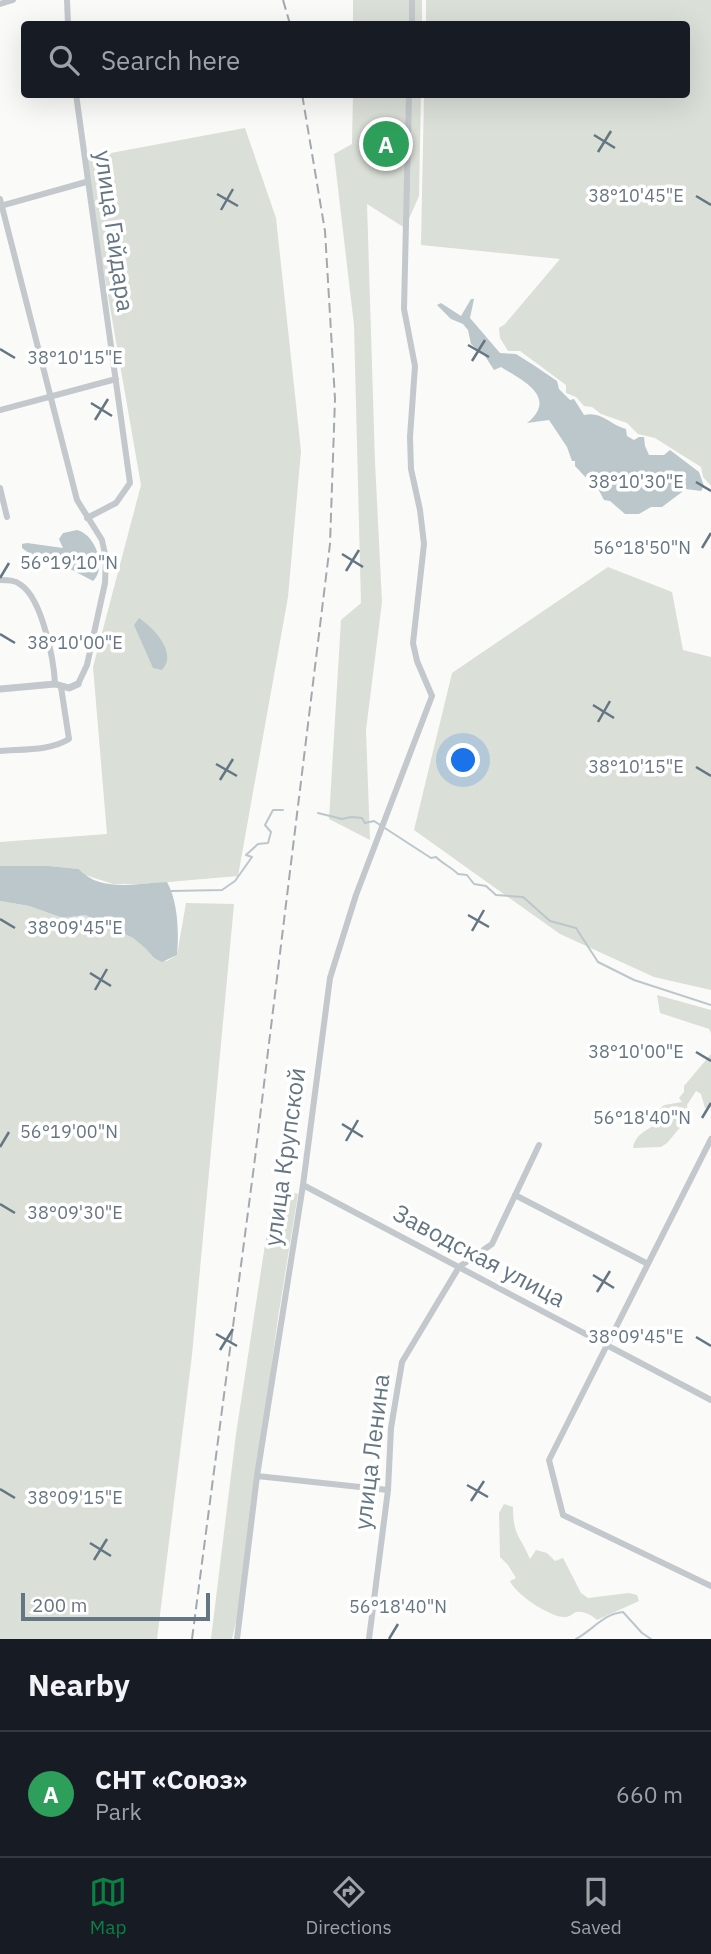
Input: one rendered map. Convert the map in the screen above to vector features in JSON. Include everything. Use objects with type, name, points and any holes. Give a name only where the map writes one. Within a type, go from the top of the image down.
[{"type":"street","points":[[0,4],[13,0]]},
{"type":"street","points":[[67,0],[68,21]]},
{"type":"street","points":[[412,0],[412,21]]},
{"type":"street","name":"улица Гайдара","points":[[76,98],[86,182],[130,483],[116,503],[87,519]]},
{"type":"street","name":"улица Крупской","points":[[237,1639],[257,1476],[303,1185],[330,978],[356,895],[432,696],[417,661],[413,643],[424,544],[411,469],[410,437],[415,366],[404,309],[410,98]]},
{"type":"street","points":[[0,689],[58,685],[69,688],[78,684],[87,665],[105,583],[106,559],[102,540],[77,500],[1,203],[86,182]]},
{"type":"street","points":[[0,410],[116,379]]},
{"type":"street","points":[[0,488],[7,517]]},
{"type":"street","points":[[0,580],[11,580],[23,586],[32,596],[50,649],[69,739],[41,748],[0,751]]},
{"type":"street","points":[[711,1139],[549,1460],[563,1515],[711,1586]]},
{"type":"street","name":"улица Ленина","points":[[369,1639],[388,1490],[391,1428],[402,1362],[459,1267],[492,1244],[539,1145]]},
{"type":"street","name":"Заводская улица","points":[[303,1185],[711,1400]]},
{"type":"street","points":[[514,1195],[648,1264]]},
{"type":"street","points":[[257,1476],[388,1490]]},
{"type":"shaded area","points":[[353,0],[422,0],[422,21],[353,21]]},
{"type":"shaded area","points":[[426,0],[711,0],[711,486],[703,477],[701,467],[655,438],[638,434],[627,423],[584,406],[576,397],[566,393],[566,385],[520,351],[508,351],[500,338],[499,328],[560,259],[421,245],[424,98],[690,98],[690,21],[426,21]]},
{"type":"shaded area","points":[[353,98],[421,98],[419,196],[405,228],[367,204],[382,602],[366,730],[370,840],[329,819],[341,620],[361,603],[354,325],[334,154],[352,144]]},
{"type":"shaded area","points":[[245,128],[276,218],[301,451],[288,597],[238,876],[113,884],[85,875],[79,869],[0,866],[0,842],[107,834],[93,667],[141,485],[84,158]]},
{"type":"shaded area","points":[[471,299],[474,299],[470,318],[500,353],[516,354],[557,381],[559,389],[570,400],[574,399],[584,415],[596,415],[626,429],[627,436],[634,440],[644,437],[649,455],[664,455],[670,450],[699,472],[704,486],[701,491],[686,489],[662,507],[651,507],[639,514],[625,514],[610,501],[604,500],[595,483],[591,483],[575,466],[575,461],[572,461],[567,447],[549,420],[527,423],[536,414],[539,405],[534,390],[501,367],[494,370],[485,356],[471,344],[468,330],[463,324],[451,319],[437,305],[441,303],[461,316]]},
{"type":"shaded area","points":[[77,530],[89,538],[97,552],[99,568],[93,581],[22,548],[22,544],[27,543],[63,548],[59,539],[63,533]]},
{"type":"shaded area","points":[[608,567],[672,592],[683,650],[711,657],[711,990],[654,977],[560,934],[414,830],[452,673]]},
{"type":"shaded area","points":[[139,618],[157,634],[166,649],[166,663],[162,670],[153,668],[134,625]]},
{"type":"shaded area","points":[[0,866],[79,869],[97,881],[109,884],[167,882],[177,917],[177,955],[162,962],[133,938],[85,915],[63,918],[29,906],[0,901]]},
{"type":"shaded area","points":[[0,901],[29,906],[63,918],[85,915],[133,938],[154,958],[167,961],[177,955],[186,903],[234,904],[192,1355],[157,1639],[0,1639]]},
{"type":"shaded area","points":[[657,995],[711,1010],[711,1033],[709,1029],[660,1013]]},
{"type":"shaded area","points":[[711,1054],[711,1108],[705,1108],[701,1094],[696,1091],[687,1105],[689,1117],[667,1143],[661,1147],[633,1148],[640,1135],[662,1121],[660,1109],[664,1105],[682,1102],[679,1098],[684,1092],[684,1086]]},
{"type":"shaded area","points":[[274,1186],[298,1194],[278,1318],[238,1613],[232,1639],[211,1639],[236,1434]]},
{"type":"shaded area","points":[[504,1504],[513,1507],[516,1530],[530,1559],[536,1550],[547,1553],[555,1561],[563,1558],[581,1593],[588,1598],[629,1593],[637,1595],[639,1601],[597,1620],[582,1612],[560,1617],[543,1610],[526,1598],[513,1586],[510,1581],[516,1578],[500,1557],[499,1513]]},
{"type":"waterway","points":[[171,891],[222,890],[235,881],[252,857],[246,855],[258,844],[268,843],[271,832],[265,825],[273,810],[283,810]]},
{"type":"waterway","points":[[318,813],[342,819],[362,818],[365,823],[374,821],[431,858],[436,857],[458,874],[467,875],[474,884],[486,886],[496,895],[523,897],[550,921],[576,928],[598,962],[634,980],[711,1005]]},
{"type":"waterway","points":[[576,1639],[604,1619],[623,1612],[651,1639]]},
{"type":"railway","points":[[283,0],[289,21]]},
{"type":"railway","points":[[192,1639],[254,1166],[330,544],[335,399],[325,231],[303,98]]},
{"type":"place","name":"СНТ «Союз»","points":[[386,144]]}]
